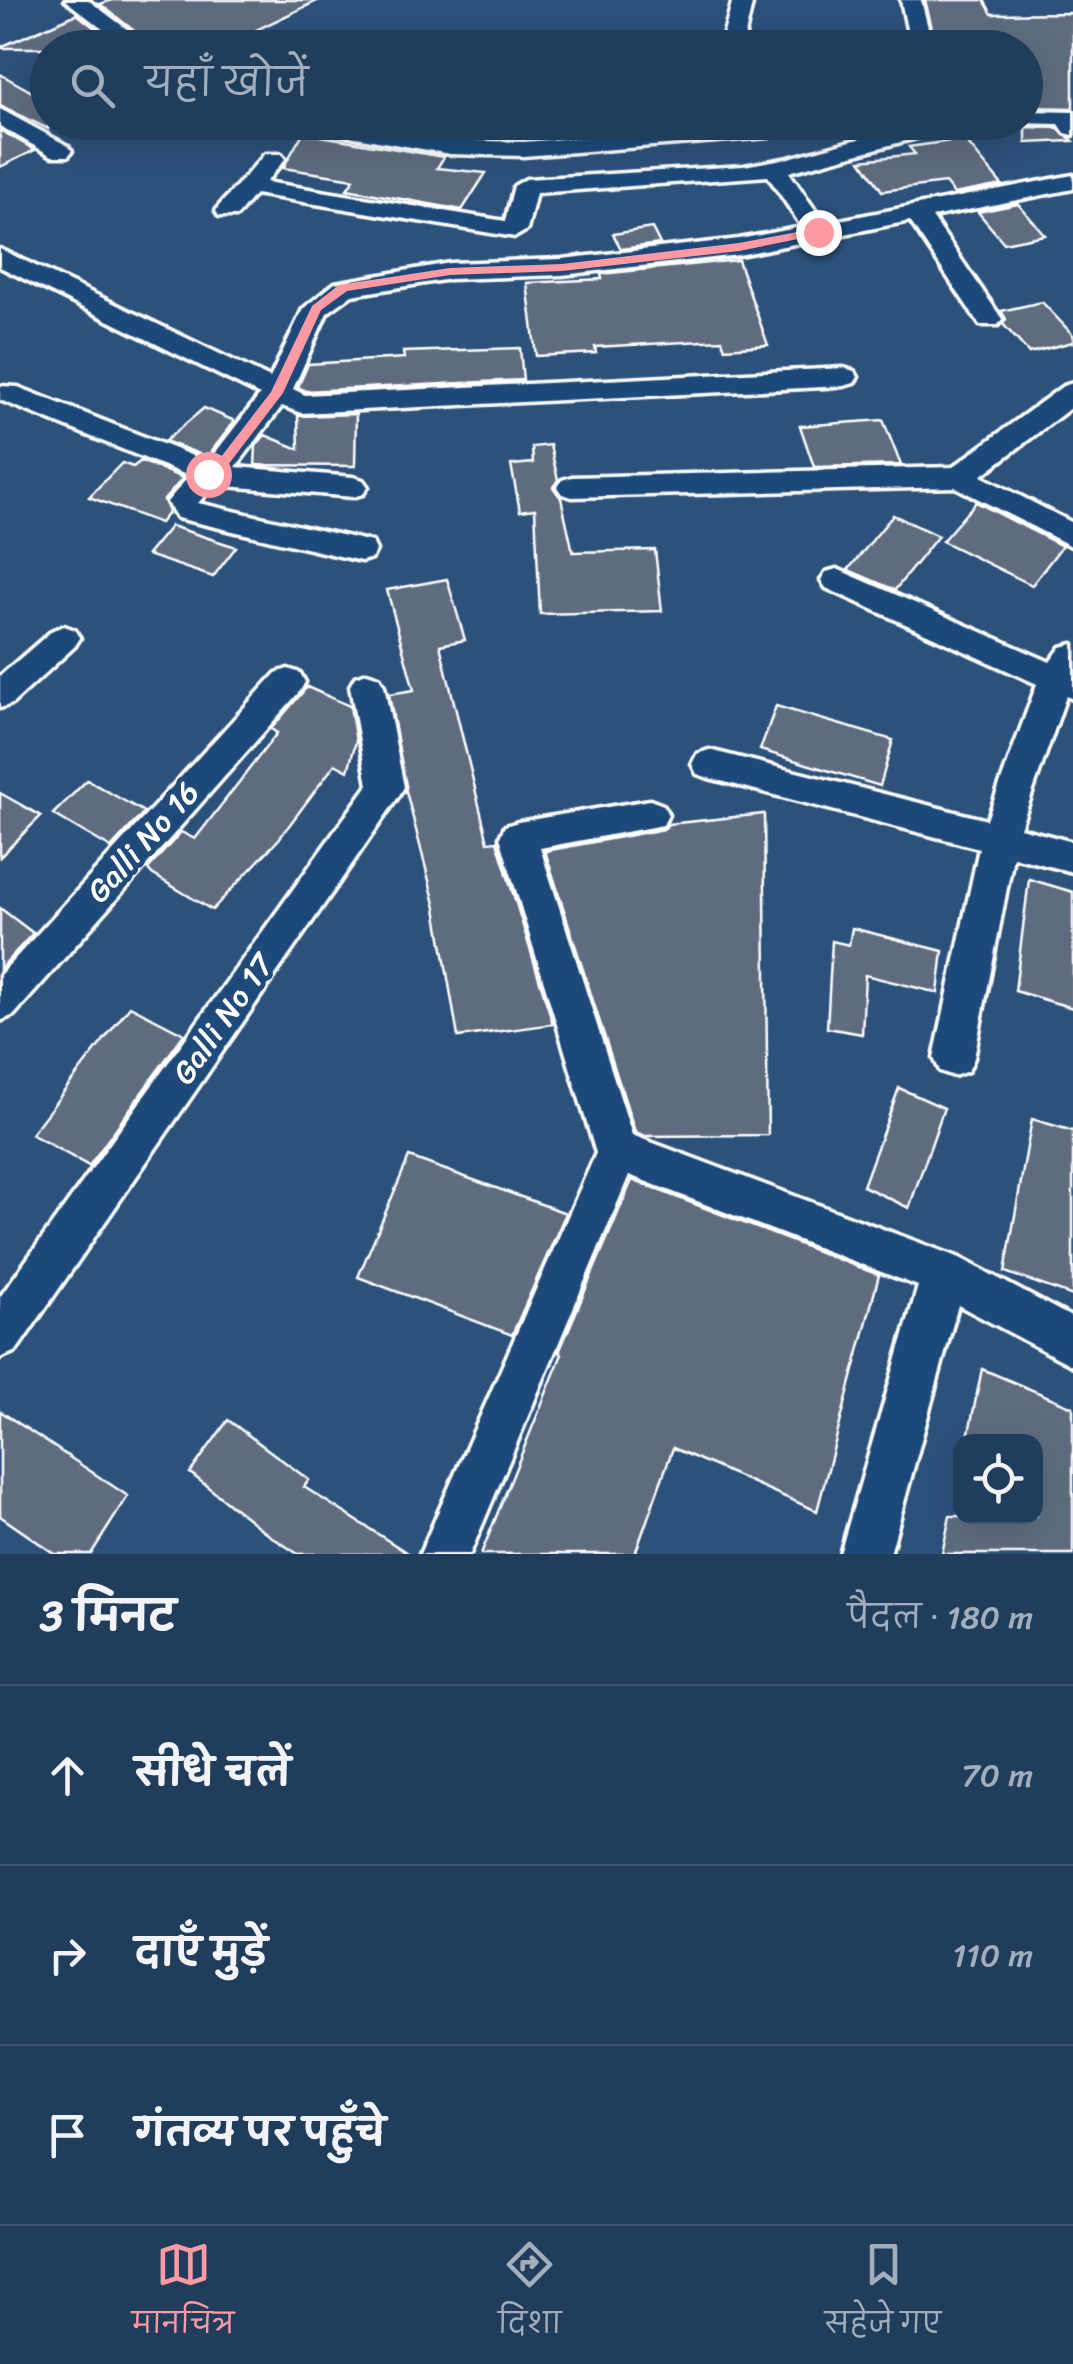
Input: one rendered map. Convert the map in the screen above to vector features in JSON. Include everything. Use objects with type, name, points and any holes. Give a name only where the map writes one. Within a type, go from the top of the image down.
[{"type":"street","points":[[74,0],[116,30]]},
{"type":"street","points":[[736,30],[743,0]]},
{"type":"street","points":[[911,0],[918,30]]},
{"type":"street","points":[[0,116],[30,134]]},
{"type":"street","points":[[1043,117],[1065,116],[1073,128]]},
{"type":"street","points":[[41,140],[60,151]]},
{"type":"street","points":[[411,140],[450,147],[522,149],[617,140]]},
{"type":"street","points":[[772,140],[818,232]]},
{"type":"street","points":[[250,186],[515,230],[526,186],[783,167],[886,140]]},
{"type":"street","points":[[228,211],[273,159]]},
{"type":"street","points":[[361,550],[188,510],[182,502],[211,474],[277,393],[316,308],[344,288],[450,271],[562,267],[739,247],[1073,182]]},
{"type":"street","points":[[916,212],[989,320]]},
{"type":"street","points":[[0,257],[302,404],[844,377]]},
{"type":"street","points":[[960,477],[1073,392]]},
{"type":"street","points":[[8,393],[211,474],[353,487]]},
{"type":"street","points":[[572,487],[960,477],[1073,536]]},
{"type":"street","points":[[837,580],[1067,674],[999,837],[954,1058]]},
{"type":"street","points":[[0,695],[64,638]]},
{"type":"street","name":"Galli No 16","points":[[2,996],[288,682]]},
{"type":"street","name":"Galli No 17","points":[[0,1335],[386,787],[367,686]]},
{"type":"street","points":[[709,764],[1073,857]]},
{"type":"street","points":[[445,1554],[616,1153],[518,837],[650,815]]},
{"type":"street","points":[[616,1153],[638,1156],[944,1274],[1073,1343]]},
{"type":"street","points":[[865,1554],[944,1274]]},
{"type":"building","points":[[112,0],[319,0],[256,30],[133,30],[100,4]]},
{"type":"building","points":[[925,0],[984,0],[992,14],[1073,13],[1073,108],[1043,107],[1043,30],[932,30]]},
{"type":"building","points":[[77,14],[97,30],[40,30]]},
{"type":"building","points":[[30,34],[30,48],[0,47]]},
{"type":"building","points":[[0,74],[30,91],[30,120],[0,105]]},
{"type":"building","points":[[1043,128],[1057,128],[1073,141],[1026,143],[1043,140]]},
{"type":"building","points":[[0,130],[35,150],[0,167]]},
{"type":"building","points":[[299,140],[344,140],[444,157],[437,168],[486,173],[462,210],[347,189],[354,179],[283,168]]},
{"type":"building","points":[[965,140],[1002,185],[954,194],[945,183],[882,191],[861,160],[915,154],[909,147]]},
{"type":"building","points":[[1018,204],[1045,235],[1004,243],[978,212]]},
{"type":"building","points":[[652,228],[660,244],[621,249],[613,234]]},
{"type":"building","points":[[738,260],[768,345],[725,348],[722,340],[595,347],[596,353],[536,356],[527,283],[602,279],[601,274]]},
{"type":"building","points":[[1042,302],[1073,335],[1073,342],[1029,353],[1003,324],[1006,319],[1001,311]]},
{"type":"building","points":[[520,348],[523,380],[306,391],[298,387],[308,364],[404,358],[403,352]]},
{"type":"building","points":[[204,408],[235,421],[207,457],[165,441]]},
{"type":"building","points":[[356,414],[355,466],[255,465],[256,446],[265,435],[299,449],[298,416]]},
{"type":"building","points":[[883,420],[901,465],[814,467],[800,426]]},
{"type":"building","points":[[550,445],[558,480],[553,487],[561,498],[573,552],[655,550],[662,611],[540,614],[535,509],[520,511],[511,465],[533,463],[532,447]]},
{"type":"building","points":[[141,461],[183,478],[164,500],[169,512],[160,523],[89,497],[122,463],[133,467]]},
{"type":"building","points":[[976,502],[1062,546],[1032,585],[942,541]]},
{"type":"building","points":[[893,515],[938,536],[895,590],[848,570]]},
{"type":"building","points":[[171,526],[236,547],[213,577],[147,555]]},
{"type":"building","points":[[447,579],[465,640],[440,645],[488,842],[497,841],[553,1024],[458,1037],[436,908],[406,791],[389,694],[414,690],[387,590]]},
{"type":"building","points":[[307,687],[350,706],[356,741],[348,771],[335,764],[279,839],[212,910],[152,874],[148,869],[181,832],[195,839],[277,733],[271,729]]},
{"type":"building","points":[[776,706],[893,740],[880,786],[760,750]]},
{"type":"building","points":[[87,780],[144,812],[111,848],[53,814]]},
{"type":"building","points":[[0,793],[41,816],[0,857]]},
{"type":"building","points":[[764,814],[768,1135],[645,1136],[635,1132],[545,851],[664,829],[668,824]]},
{"type":"building","points":[[1029,879],[1073,892],[1073,1008],[1015,991]]},
{"type":"building","points":[[0,908],[33,933],[0,969]]},
{"type":"building","points":[[852,928],[943,951],[938,993],[865,975],[862,1034],[827,1028],[832,941],[849,945]]},
{"type":"building","points":[[130,1006],[184,1034],[89,1166],[31,1134]]},
{"type":"building","points":[[899,1088],[944,1108],[909,1208],[863,1186]]},
{"type":"building","points":[[1032,1119],[1073,1131],[1073,1296],[1005,1272]]},
{"type":"building","points":[[409,1157],[566,1213],[512,1335],[358,1277]]},
{"type":"building","points":[[632,1180],[879,1275],[817,1511],[673,1448],[635,1554],[481,1554],[562,1354],[559,1352]]},
{"type":"building","points":[[982,1369],[1073,1407],[1073,1554],[942,1554],[950,1516],[953,1524],[1043,1524],[1043,1434],[969,1434]]},
{"type":"building","points":[[0,1411],[128,1496],[91,1554],[55,1554],[0,1516]]},
{"type":"building","points":[[228,1420],[309,1480],[304,1487],[409,1554],[298,1554],[269,1535],[190,1473]]},
{"type":"route","points":[[208,474],[214,475],[277,393],[316,308],[344,288],[450,271],[562,267],[739,247],[818,232]]}]
